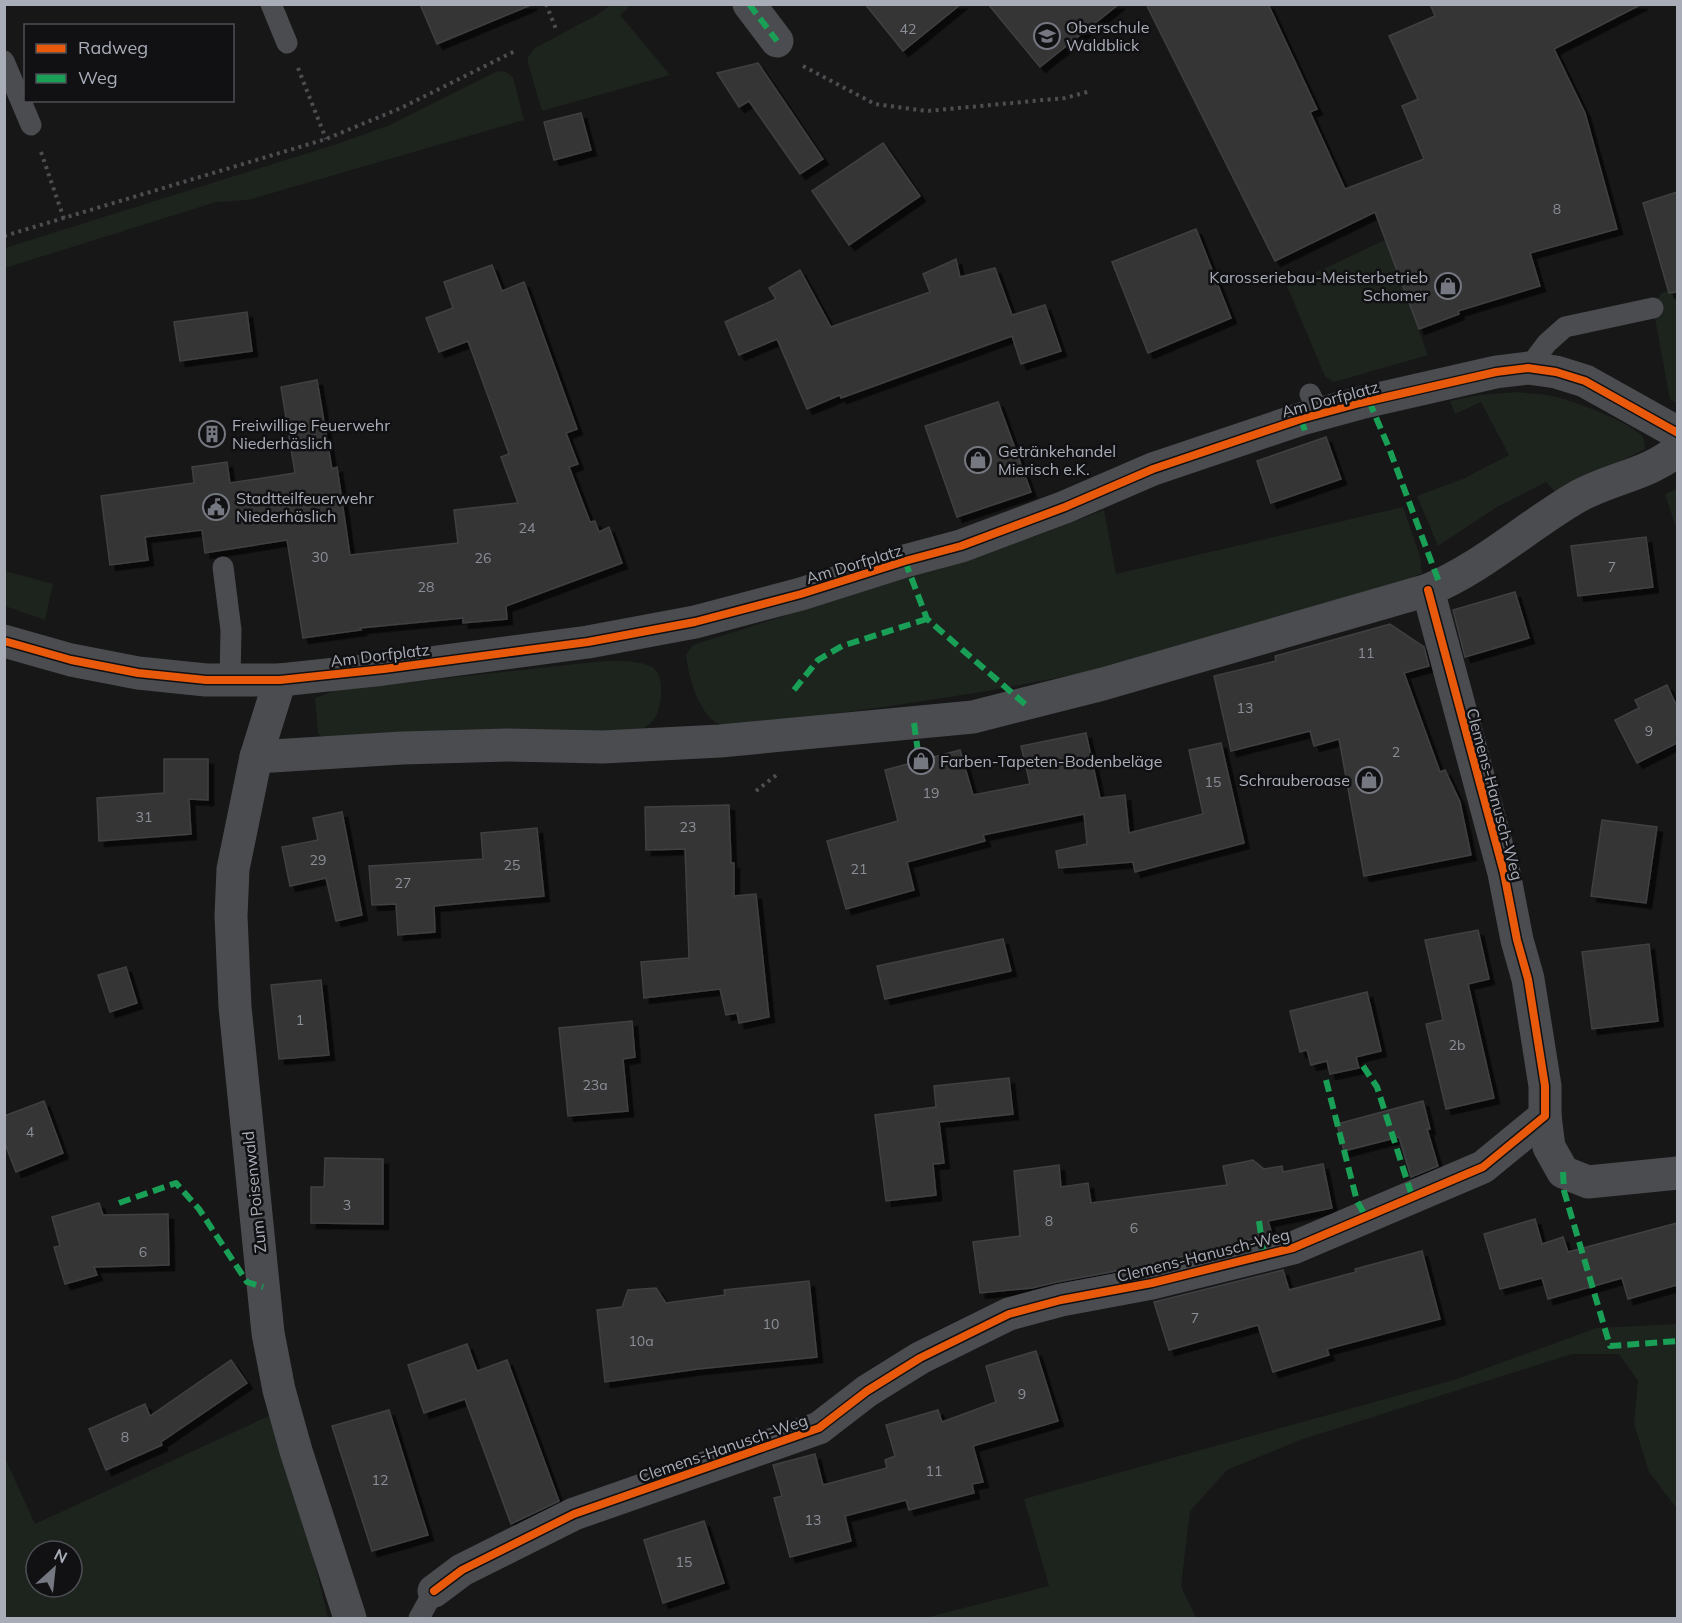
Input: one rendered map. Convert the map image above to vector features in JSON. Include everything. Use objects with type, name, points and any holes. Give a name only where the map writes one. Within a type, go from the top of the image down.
[{"type":"street","points":[[749,4],[777,41]]},
{"type":"street","name":"Am Dorfplatz","points":[[4,640],[71,660],[138,673],[206,680],[280,680],[384,669],[588,642],[706,619],[801,594],[961,546],[1065,507],[1153,469],[1301,419],[1315,405],[1360,403],[1475,376],[1528,368],[1556,372],[1585,381],[1677,433]]},
{"type":"street","points":[[280,680],[256,757],[508,744],[603,747],[720,741],[973,717],[1114,681],[1428,590],[1497,550],[1580,495],[1646,471],[1663,462],[1677,450]]},
{"type":"street","name":"Clemens-Hanusch-Weg","points":[[1428,590],[1504,873],[1517,940],[1528,979],[1545,1086],[1545,1116],[1549,1147],[1563,1172],[1588,1182],[1677,1173]]},
{"type":"street","name":"Zum Poisenwald","points":[[256,757],[233,869],[231,915],[235,1007],[268,1332],[279,1390],[296,1451],[350,1618]]},
{"type":"street","name":"Clemens-Hanusch-Weg","points":[[427,1605],[462,1570],[574,1514],[819,1428],[867,1392],[920,1358],[1009,1314],[1061,1300],[1152,1283],[1293,1248],[1483,1167],[1545,1116]]},
{"type":"lane","points":[[271,4],[287,43]]},
{"type":"lane","points":[[4,61],[32,125]]},
{"type":"lane","points":[[1528,368],[1547,343],[1565,327],[1653,308]]},
{"type":"lane","points":[[223,567],[231,630],[230,680]]},
{"type":"path","points":[[546,4],[556,29]]},
{"type":"path","points":[[777,41],[805,67],[875,104],[927,111],[1065,98],[1091,91]]},
{"type":"path","points":[[287,43],[326,140]]},
{"type":"path","points":[[4,236],[326,140],[401,108],[515,51]]},
{"type":"path","points":[[32,125],[64,219]]},
{"type":"shaded area","points":[[612,4],[631,5],[620,15],[670,75],[542,111],[528,57],[535,48],[597,15]]},
{"type":"shaded area","points":[[498,71],[506,72],[513,77],[524,120],[248,200],[216,202],[5,268],[5,248],[337,144],[390,125]]},
{"type":"shaded area","points":[[1385,240],[1428,355],[1334,382],[1325,376],[1287,286]]},
{"type":"shaded area","points":[[1677,288],[1677,403],[1670,399],[1653,308],[1661,293]]},
{"type":"shaded area","points":[[1518,392],[1555,397],[1606,415],[1639,433],[1644,439],[1645,449],[1556,493],[1546,482],[1497,507],[1438,546],[1417,496],[1463,479],[1509,455],[1481,402],[1455,414],[1450,401],[1480,395]]},
{"type":"shaded area","points":[[1678,489],[1677,531],[1665,494]]},
{"type":"shaded area","points":[[1403,507],[1420,556],[1422,573],[1403,582],[1134,663],[988,691],[730,727],[717,723],[704,711],[689,672],[686,655],[693,645],[1039,535],[1104,510],[1116,574]]},
{"type":"shaded area","points":[[5,571],[53,584],[45,620],[5,606]]},
{"type":"shaded area","points":[[605,661],[641,663],[652,667],[659,676],[660,704],[656,716],[641,730],[634,732],[322,737],[318,733],[315,698],[337,690]]},
{"type":"shaded area","points":[[1677,1324],[1677,1506],[1649,1472],[1634,1424],[1638,1381],[1619,1354],[1572,1354],[1300,1440],[1227,1470],[1190,1511],[1181,1586],[1196,1618],[925,1618],[1049,1586],[1024,1499],[1454,1380],[1597,1328]]},
{"type":"shaded area","points":[[271,1415],[304,1520],[328,1618],[5,1618],[4,1456],[35,1524]]},
{"type":"building","points":[[420,4],[531,4],[531,5],[437,44]]},
{"type":"building","points":[[865,4],[961,4],[903,51]]},
{"type":"building","name":"Oberschule Waldblick","points":[[988,4],[1119,4],[1040,67]]},
{"type":"building","points":[[1146,4],[1268,4],[1317,109],[1310,112],[1345,189],[1424,159],[1402,106],[1418,99],[1389,36],[1435,16],[1430,4],[1642,4],[1554,49],[1585,113],[1617,229],[1530,253],[1540,286],[1458,311],[1459,314],[1419,329],[1375,212],[1275,261]]},
{"type":"building","points":[[758,63],[823,159],[800,174],[749,101],[739,107],[717,73]]},
{"type":"building","points":[[581,113],[591,150],[554,160],[544,122]]},
{"type":"building","points":[[883,143],[920,196],[849,245],[812,191]]},
{"type":"building","points":[[1677,192],[1677,292],[1669,293],[1643,203]]},
{"type":"building","points":[[1196,229],[1231,318],[1148,353],[1112,262]]},
{"type":"building","points":[[956,259],[960,277],[995,268],[1012,315],[1045,305],[1061,351],[1021,364],[1012,336],[841,398],[840,395],[807,409],[777,339],[739,355],[725,322],[776,299],[769,288],[800,270],[831,327],[930,292],[923,274]]},
{"type":"building","points":[[492,265],[502,291],[524,282],[577,429],[566,433],[578,464],[569,467],[590,522],[595,521],[599,532],[609,527],[622,563],[506,606],[507,619],[463,623],[463,618],[360,628],[361,630],[303,638],[287,540],[205,553],[202,530],[145,537],[148,560],[110,565],[101,496],[194,483],[192,467],[227,462],[230,483],[295,473],[281,387],[317,380],[332,469],[337,467],[350,555],[458,543],[454,510],[518,503],[501,457],[509,454],[468,341],[439,352],[426,318],[453,308],[444,282]]},
{"type":"building","points":[[247,312],[252,351],[180,361],[174,322]]},
{"type":"building","name":"Getränkehandel Mierisch e.K.","points":[[998,402],[1031,492],[957,517],[925,426]]},
{"type":"building","points":[[1326,437],[1341,479],[1271,503],[1257,461]]},
{"type":"building","points":[[1646,537],[1653,587],[1578,596],[1571,546]]},
{"type":"building","points":[[1515,592],[1529,638],[1465,657],[1453,610]]},
{"type":"building","points":[[1390,624],[1424,647],[1429,666],[1404,673],[1440,772],[1445,770],[1460,802],[1471,855],[1364,876],[1339,739],[1314,746],[1310,731],[1231,751],[1214,676],[1276,661],[1275,656]]},
{"type":"building","points":[[1667,685],[1677,707],[1677,743],[1637,763],[1615,720],[1639,708],[1635,700]]},
{"type":"building","points":[[1086,733],[1100,798],[1125,795],[1129,833],[1203,814],[1189,750],[1221,743],[1244,843],[1135,872],[1133,862],[1059,868],[1056,851],[1087,844],[1084,814],[983,835],[985,841],[907,862],[914,890],[846,909],[827,841],[898,821],[885,770],[960,750],[973,795],[1030,784],[1021,746]]},
{"type":"building","points":[[164,759],[208,759],[208,800],[189,799],[191,834],[99,841],[97,798],[164,793]]},
{"type":"building","points":[[729,805],[731,863],[734,863],[734,896],[756,894],[769,1017],[739,1023],[737,1013],[726,1015],[720,989],[644,998],[641,962],[689,958],[685,849],[646,850],[645,807]]},
{"type":"building","points":[[342,812],[362,915],[336,921],[326,878],[290,886],[282,847],[318,840],[313,818]]},
{"type":"building","points":[[1602,820],[1657,827],[1646,903],[1591,896]]},
{"type":"building","points":[[537,828],[544,896],[434,906],[435,932],[398,935],[396,904],[372,905],[369,866],[483,859],[481,833]]},
{"type":"building","points":[[1478,930],[1489,979],[1468,984],[1494,1098],[1446,1109],[1426,1024],[1443,1020],[1425,940]]},
{"type":"building","points":[[1003,939],[1011,971],[885,999],[877,966]]},
{"type":"building","points":[[1649,944],[1658,1021],[1592,1029],[1582,952]]},
{"type":"building","points":[[126,967],[137,1003],[110,1012],[98,975]]},
{"type":"building","points":[[321,980],[329,1055],[279,1059],[271,985]]},
{"type":"building","points":[[1367,992],[1381,1051],[1356,1057],[1359,1068],[1330,1074],[1327,1061],[1311,1065],[1307,1050],[1300,1052],[1290,1011]]},
{"type":"building","points":[[632,1021],[635,1057],[623,1059],[628,1111],[568,1116],[559,1028]]},
{"type":"building","points":[[1009,1078],[1013,1114],[939,1122],[944,1163],[933,1164],[936,1195],[886,1201],[875,1115],[936,1107],[934,1086]]},
{"type":"building","points":[[44,1101],[63,1153],[16,1172],[4,1141],[4,1116]]},
{"type":"building","points":[[1423,1101],[1430,1129],[1427,1129],[1438,1166],[1411,1177],[1399,1137],[1344,1151],[1337,1124]]},
{"type":"building","points":[[325,1158],[383,1159],[383,1224],[311,1223],[311,1187],[324,1187]]},
{"type":"building","points":[[1253,1160],[1264,1169],[1282,1166],[1283,1172],[1323,1164],[1332,1208],[1268,1221],[1272,1234],[1148,1265],[1032,1288],[980,1293],[973,1242],[1020,1236],[1014,1171],[1059,1165],[1061,1187],[1088,1183],[1091,1203],[1227,1185],[1223,1166]]},
{"type":"building","points":[[99,1203],[103,1215],[168,1214],[169,1265],[94,1267],[97,1275],[65,1284],[54,1247],[60,1246],[52,1217]]},
{"type":"building","points":[[1535,1219],[1542,1244],[1563,1237],[1568,1252],[1677,1223],[1677,1285],[1628,1299],[1622,1278],[1548,1299],[1542,1278],[1500,1289],[1484,1234]]},
{"type":"building","points":[[1422,1251],[1440,1319],[1327,1349],[1329,1355],[1273,1372],[1258,1325],[1169,1350],[1154,1302],[1283,1270],[1289,1290]]},
{"type":"building","points":[[809,1281],[817,1357],[698,1369],[605,1382],[597,1310],[622,1307],[628,1290],[656,1288],[666,1303],[725,1295],[724,1290]]},
{"type":"building","points":[[467,1344],[477,1371],[507,1360],[559,1501],[511,1524],[465,1399],[424,1413],[408,1365]]},
{"type":"building","points":[[1036,1351],[1058,1421],[973,1446],[983,1482],[972,1484],[974,1493],[909,1510],[906,1500],[845,1516],[851,1541],[790,1557],[774,1498],[782,1496],[773,1465],[815,1454],[823,1485],[887,1468],[885,1460],[895,1456],[886,1425],[938,1410],[942,1422],[996,1402],[986,1366]]},
{"type":"building","points":[[231,1360],[247,1383],[161,1442],[162,1445],[106,1470],[89,1429],[145,1404],[150,1416]]},
{"type":"building","points":[[389,1410],[428,1535],[372,1551],[332,1426]]},
{"type":"building","points":[[704,1521],[724,1583],[663,1603],[644,1540]]},
{"type":"marked path","points":[[749,4],[777,41]]},
{"type":"marked path","points":[[1369,401],[1440,585]]},
{"type":"marked path","points":[[1301,419],[1305,431]]},
{"type":"marked path","points":[[905,561],[927,619],[1026,705]]},
{"type":"marked path","points":[[794,690],[818,660],[842,646],[927,619]]},
{"type":"marked path","points":[[914,723],[918,752]]},
{"type":"marked path","points":[[1363,1066],[1377,1087],[1412,1196]]},
{"type":"marked path","points":[[1326,1080],[1357,1201],[1366,1217]]},
{"type":"marked path","points":[[1563,1172],[1564,1191],[1610,1346],[1678,1341]]},
{"type":"marked path","points":[[119,1203],[176,1183],[199,1209],[247,1282],[263,1287]]},
{"type":"marked path","points":[[1259,1221],[1264,1256]]},
{"type":"cycle path","points":[[4,641],[71,660],[138,673],[206,680],[280,680],[384,669],[588,642],[695,622],[801,594],[961,546],[1065,507],[1153,469],[1301,419],[1496,372],[1528,368],[1556,372],[1585,381],[1678,433]]},
{"type":"cycle path","points":[[434,1591],[462,1570],[574,1514],[819,1428],[867,1391],[920,1358],[1009,1314],[1061,1300],[1152,1283],[1293,1248],[1483,1167],[1545,1116],[1545,1086],[1528,979],[1517,940],[1504,873],[1428,590]]},
{"type":"place","name":"Oberschule Waldblick","points":[[1047,36]]},
{"type":"place","name":"Karosseriebau-Meisterbetrieb Schomer","points":[[1448,286]]},
{"type":"place","name":"Freiwillige Feuerwehr Niederhäslich","points":[[212,434]]},
{"type":"place","name":"Getränkehandel Mierisch e.K.","points":[[978,460]]},
{"type":"place","name":"Stadtteilfeuerwehr Niederhäslich","points":[[216,507]]},
{"type":"place","name":"Farben-Tapeten-Bodenbeläge","points":[[921,761]]},
{"type":"place","name":"Schrauberoase","points":[[1369,780]]}]
